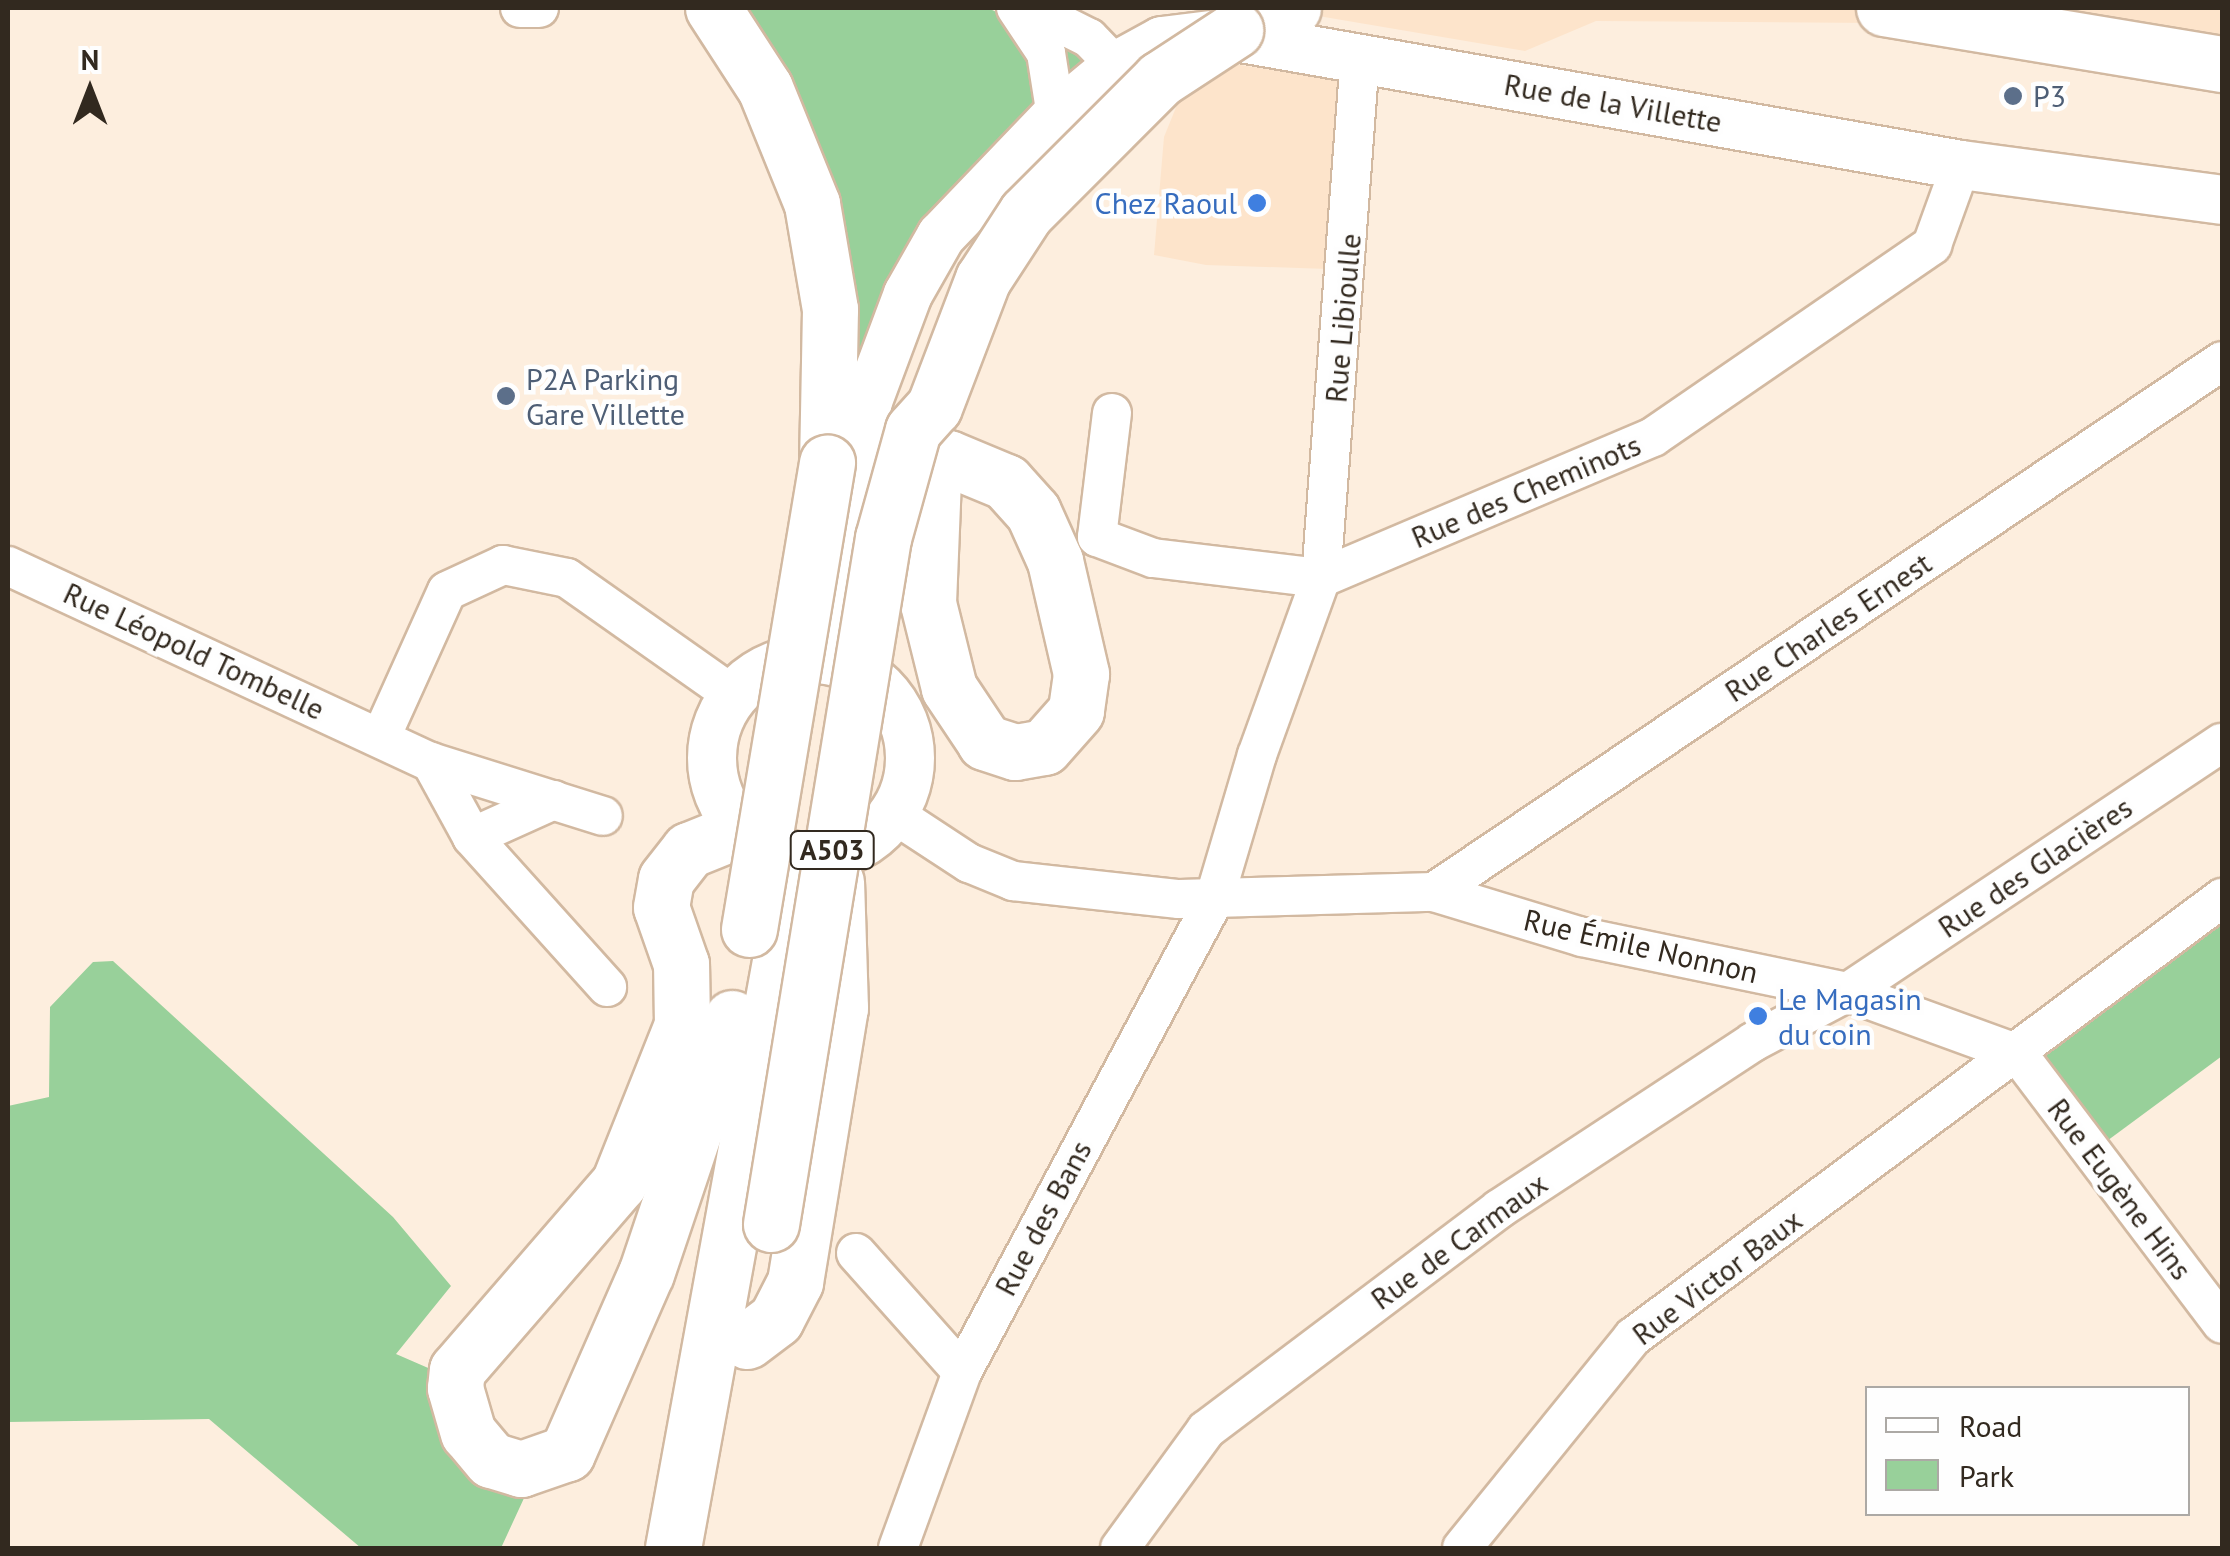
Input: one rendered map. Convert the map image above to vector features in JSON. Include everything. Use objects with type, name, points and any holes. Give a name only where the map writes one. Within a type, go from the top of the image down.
[{"type":"highway","points":[[713,8],[771,100],[812,204],[830,310],[847,470],[901,457],[948,458],[1006,482],[1044,532],[1081,674],[1076,711],[1044,748],[1015,752],[985,742],[960,710],[938,658],[928,602],[928,520],[939,444],[934,406],[983,279],[1049,184],[1160,79],[1236,30],[1294,8]]},
{"type":"highway","points":[[1884,8],[2222,64]]},
{"type":"highway","name":"A503","points":[[712,1548],[770,1224],[882,538],[913,430],[934,406]]},
{"type":"highway","name":"A503","points":[[686,1209],[732,1018],[847,470]]},
{"type":"highway","points":[[673,1548],[782,950],[784,912],[756,839],[718,833],[688,850],[666,879],[661,907],[682,964],[682,1025],[619,1183],[457,1370],[455,1388],[468,1433],[491,1460],[521,1469],[566,1453],[639,1288],[686,1209]]},
{"type":"highway","points":[[748,1341],[788,1300],[810,1198],[842,980],[834,855]]},
{"type":"highway","points":[[647,1548],[686,1209]]},
{"type":"main road","name":"Rue de la Villette","points":[[976,206],[1056,116],[1116,66],[1140,49],[1195,34],[1360,57],[1961,166],[2222,200]]},
{"type":"main road","points":[[849,667],[843,627],[847,470],[976,206]]},
{"type":"main road","points":[[800,660],[828,618],[868,401],[886,343],[942,236],[976,206]]},
{"type":"main road","points":[[800,660],[849,667],[884,692],[907,730],[909,773],[894,814],[878,833],[834,855],[802,857],[756,839],[714,778],[712,749],[734,696],[775,666],[800,660]]},
{"type":"street","points":[[520,8],[539,8]]},
{"type":"street","points":[[1016,8],[1046,52],[1056,116]]},
{"type":"street","points":[[1029,8],[1089,38],[1116,66]]},
{"type":"street","name":"Rue Libioulle","points":[[1321,578],[1360,57]]},
{"type":"street","name":"Rue des Cheminots","points":[[1321,578],[1652,437],[1932,245],[1961,166]]},
{"type":"street","name":"Rue Charles Ernest","points":[[1434,892],[2222,361]]},
{"type":"street","points":[[1112,413],[1097,536],[1153,558],[1321,578],[1256,755],[1214,900]]},
{"type":"street","points":[[381,737],[447,591],[503,565],[566,578],[734,696]]},
{"type":"street","name":"Rue Léopold Tombelle","points":[[8,566],[431,762],[603,816]]},
{"type":"street","name":"Rue des Glacières","points":[[1848,992],[2222,743]]},
{"type":"street","points":[[431,762],[472,837],[607,987]]},
{"type":"street","points":[[472,837],[554,800]]},
{"type":"street","points":[[894,814],[968,862],[1013,881],[1214,900],[1434,892]]},
{"type":"street","name":"Rue Émile Nonnon","points":[[1434,892],[1582,937],[1848,992],[2018,1054]]},
{"type":"street","name":"Rue Victor Baux","points":[[1462,1548],[1633,1337],[2018,1054],[2222,898]]},
{"type":"street","name":"Rue des Bans","points":[[898,1548],[962,1372],[1214,900]]},
{"type":"street","name":"Rue de Carmaux","points":[[1120,1548],[1206,1430],[1240,1399],[1613,1132],[1753,1042],[1848,992]]},
{"type":"street","name":"Rue Eugène Hins","points":[[2018,1054],[2222,1324]]},
{"type":"street","points":[[856,1253],[962,1372]]},
{"type":"shaded area","points":[[1271,8],[2222,8],[2222,50],[2005,24],[1596,21],[1525,51]]},
{"type":"shaded area","points":[[1196,58],[1341,81],[1328,269],[1206,265],[1154,255],[1164,137]]},
{"type":"green space","points":[[741,8],[988,8],[1077,50],[1096,67],[866,361],[850,347]]},
{"type":"green space","points":[[2222,898],[2222,1056],[2092,1152],[2018,1054]]},
{"type":"green space","points":[[113,961],[393,1217],[451,1286],[396,1354],[442,1374],[531,1483],[501,1548],[361,1548],[209,1419],[8,1422],[8,1106],[49,1097],[50,1007],[93,962]]},
{"type":"place","name":"P3","points":[[2013,96]]},
{"type":"place","name":"Chez Raoul","points":[[1257,203]]},
{"type":"place","name":"P2A Parking Gare Villette","points":[[506,396]]},
{"type":"place","name":"Le Magasin du coin","points":[[1758,1016]]}]
